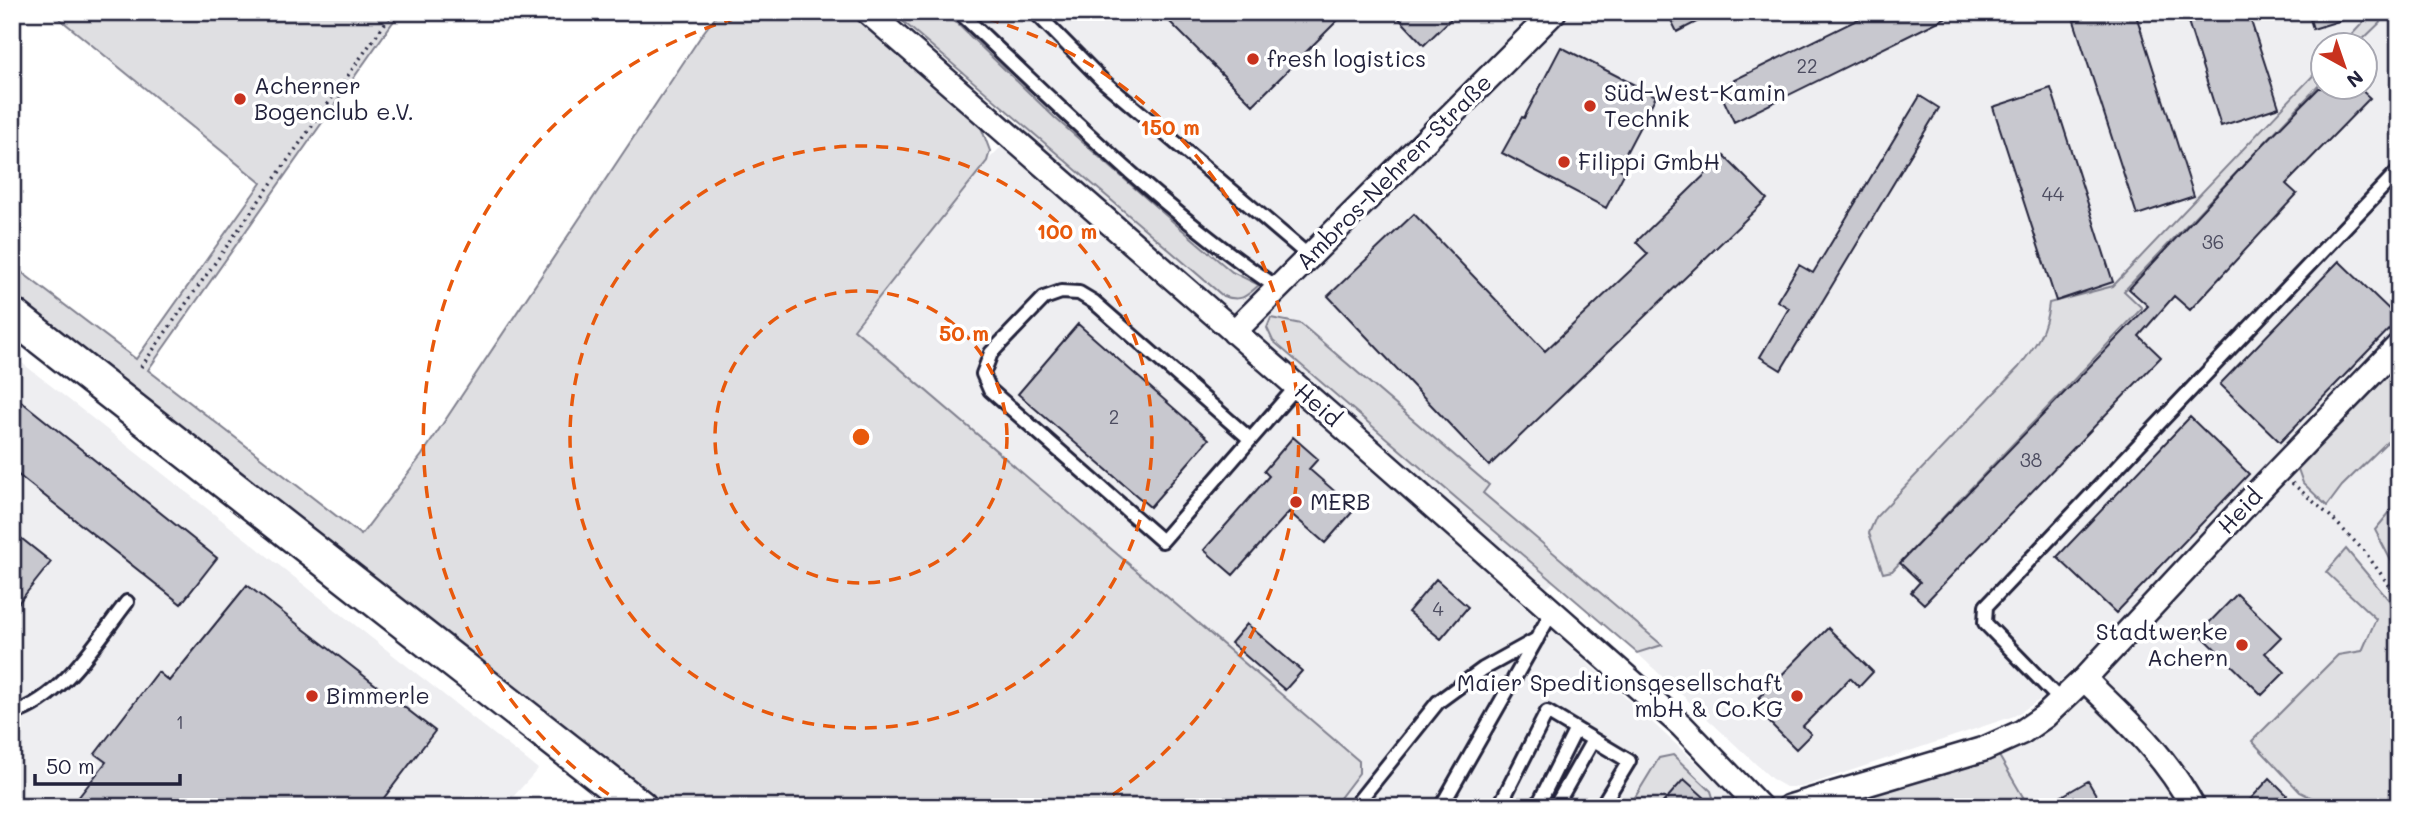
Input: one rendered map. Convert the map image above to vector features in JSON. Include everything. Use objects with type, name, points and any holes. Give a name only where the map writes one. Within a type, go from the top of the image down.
[{"type":"main road","points":[[12,315],[640,807]]},
{"type":"street","name":"Heid","points":[[868,12],[1682,726],[1760,807]]},
{"type":"street","name":"Ambros-Nehren-Straße","points":[[1234,332],[1554,12]]},
{"type":"street","name":"Heid","points":[[1789,807],[1984,749],[2022,732],[2045,716],[2084,679],[2399,345]]},
{"type":"street","points":[[2084,679],[2162,757],[2193,807]]},
{"type":"lane","points":[[959,12],[1170,207],[1231,256],[1278,288]]},
{"type":"lane","points":[[1035,12],[1103,81],[1310,257]]},
{"type":"lane","points":[[2061,701],[1985,623],[1986,606],[2399,170]]},
{"type":"lane","points":[[1250,439],[1094,302],[1079,293],[1061,292],[1044,298],[991,353],[983,373],[990,390],[1162,541],[1297,386]]},
{"type":"lane","points":[[12,714],[29,709],[59,687],[127,602]]},
{"type":"lane","points":[[1441,807],[1552,611]]},
{"type":"lane","points":[[1354,807],[1438,702],[1483,668],[1537,639]]},
{"type":"lane","points":[[1499,807],[1547,712],[1629,761],[1601,807]]},
{"type":"lane","points":[[1537,807],[1576,729]]},
{"type":"lane","points":[[1555,807],[1593,740]]},
{"type":"path","points":[[141,367],[393,12]]},
{"type":"path","points":[[2278,471],[2330,516],[2365,552],[2399,599]]},
{"type":"shaded area","points":[[58,12],[400,12],[148,370],[361,535],[422,455],[719,12],[851,12],[981,127],[990,151],[987,161],[854,329],[1359,761],[1359,773],[1333,807],[661,807],[12,296],[12,265],[136,359],[261,183],[55,15]]},
{"type":"shaded area","points":[[892,12],[2399,12],[2399,328],[2082,660],[2043,698],[2014,716],[1802,787],[1786,787],[1772,779],[1637,653],[1553,582],[1527,607],[1744,807],[1333,807],[1359,774],[854,329],[987,161],[1023,125]]},
{"type":"shaded area","points":[[892,12],[945,12],[1055,118],[1179,227],[1232,272],[1259,285],[1243,297],[1223,296]]},
{"type":"shaded area","points":[[2373,12],[2391,12],[2370,32],[2354,32]]},
{"type":"shaded area","points":[[2310,79],[2310,95],[2124,291],[2142,308],[1892,571],[1883,573],[1869,533],[1876,517],[2019,367],[2039,338],[2049,303],[2113,286]]},
{"type":"shaded area","points":[[1271,318],[1301,324],[1489,485],[1483,493],[1662,645],[1637,653],[1273,341],[1267,328]]},
{"type":"shaded area","points":[[12,355],[538,769],[504,807],[12,807]]},
{"type":"shaded area","points":[[2399,364],[2399,807],[1827,807],[1838,801],[1999,756],[2064,716],[2128,644]]},
{"type":"shaded area","points":[[2399,364],[2399,456],[2387,442],[2342,486],[2327,506],[2303,483],[2298,469]]},
{"type":"shaded area","points":[[2399,501],[2399,576],[2375,530]]},
{"type":"shaded area","points":[[2346,549],[2399,612],[2399,807],[2330,807],[2300,792],[2252,741],[2338,655],[2362,651],[2376,619],[2326,572]]},
{"type":"shaded area","points":[[1673,755],[1711,791],[1716,807],[1629,807],[1659,758]]},
{"type":"shaded area","points":[[1999,756],[2029,807],[1827,807],[1838,801]]},
{"type":"building","name":"fresh logistics","points":[[1160,12],[1346,12],[1253,105]]},
{"type":"building","points":[[1393,12],[1458,12],[1424,45]]},
{"type":"building","points":[[1667,12],[1716,12],[1677,32]]},
{"type":"building","points":[[1873,12],[1957,12],[1734,122],[1718,88]]},
{"type":"building","points":[[2102,12],[2135,12],[2194,196],[2137,215],[2074,21]]},
{"type":"building","points":[[2185,12],[2248,12],[2279,107],[2221,126]]},
{"type":"building","points":[[2308,12],[2355,12],[2355,16],[2313,29]]},
{"type":"building","name":"Süd-West-Kamin Technik","points":[[1561,47],[1656,96],[1618,168],[1625,172],[1606,208],[1502,153],[1522,117],[1524,118]]},
{"type":"building","points":[[2051,88],[2113,282],[2056,301],[1993,107]]},
{"type":"building","points":[[1920,96],[1939,108],[1781,370],[1760,357],[1789,308],[1777,301],[1799,265],[1813,273]]},
{"type":"building","points":[[2310,97],[2310,102],[2366,102],[2286,184],[2297,194],[2190,310],[2174,296],[2139,336],[2161,357],[1924,604],[1911,592],[1920,582],[1900,563],[2148,306],[2129,289]]},
{"type":"building","points":[[1724,156],[1767,199],[1489,466],[1328,296],[1414,214],[1545,351],[1648,254],[1636,242]]},
{"type":"building","points":[[2339,261],[2399,319],[2280,442],[2220,384]]},
{"type":"building","points":[[1078,324],[1209,439],[1150,507],[1018,394]]},
{"type":"building","points":[[12,394],[217,558],[181,604],[12,470]]},
{"type":"building","points":[[2190,417],[2249,474],[2116,613],[2057,557]]},
{"type":"building","name":"MERB","points":[[1293,437],[1318,459],[1309,469],[1355,509],[1325,543],[1289,512],[1233,575],[1204,550],[1269,476],[1264,471]]},
{"type":"building","points":[[12,531],[51,562],[12,611]]},
{"type":"building","points":[[1436,579],[1468,607],[1441,639],[1408,612]]},
{"type":"building","points":[[247,585],[435,731],[377,807],[71,807],[106,762],[95,754],[158,672],[169,681]]},
{"type":"building","name":"Stadtwerke Achern","points":[[2237,594],[2281,637],[2265,653],[2285,672],[2262,695],[2199,633]]},
{"type":"building","points":[[1247,624],[1302,671],[1285,690],[1231,643]]},
{"type":"building","name":"Maier Speditionsgesellschaft mbH & Co.KG","points":[[1828,628],[1873,672],[1859,687],[1850,678],[1803,726],[1811,734],[1796,749],[1752,705]]},
{"type":"building","points":[[2270,778],[2287,795],[2276,807],[2243,807]]},
{"type":"building","points":[[1684,779],[1704,797],[1695,807],[1659,807]]},
{"type":"building","points":[[2088,781],[2103,807],[2043,807]]},
{"type":"place","name":"fresh logistics","points":[[1253,59]]},
{"type":"place","name":"Acherner Bogenclub e.V.","points":[[240,99]]},
{"type":"place","name":"Süd-West-Kamin Technik","points":[[1590,106]]},
{"type":"place","name":"Filippi GmbH","points":[[1564,162]]},
{"type":"place","name":"MERB","points":[[1296,502]]},
{"type":"place","name":"Stadtwerke Achern","points":[[2242,645]]},
{"type":"place","name":"Bimmerle","points":[[312,696]]},
{"type":"place","name":"Maier Speditionsgesellschaft mbH & Co.KG","points":[[1797,696]]}]
